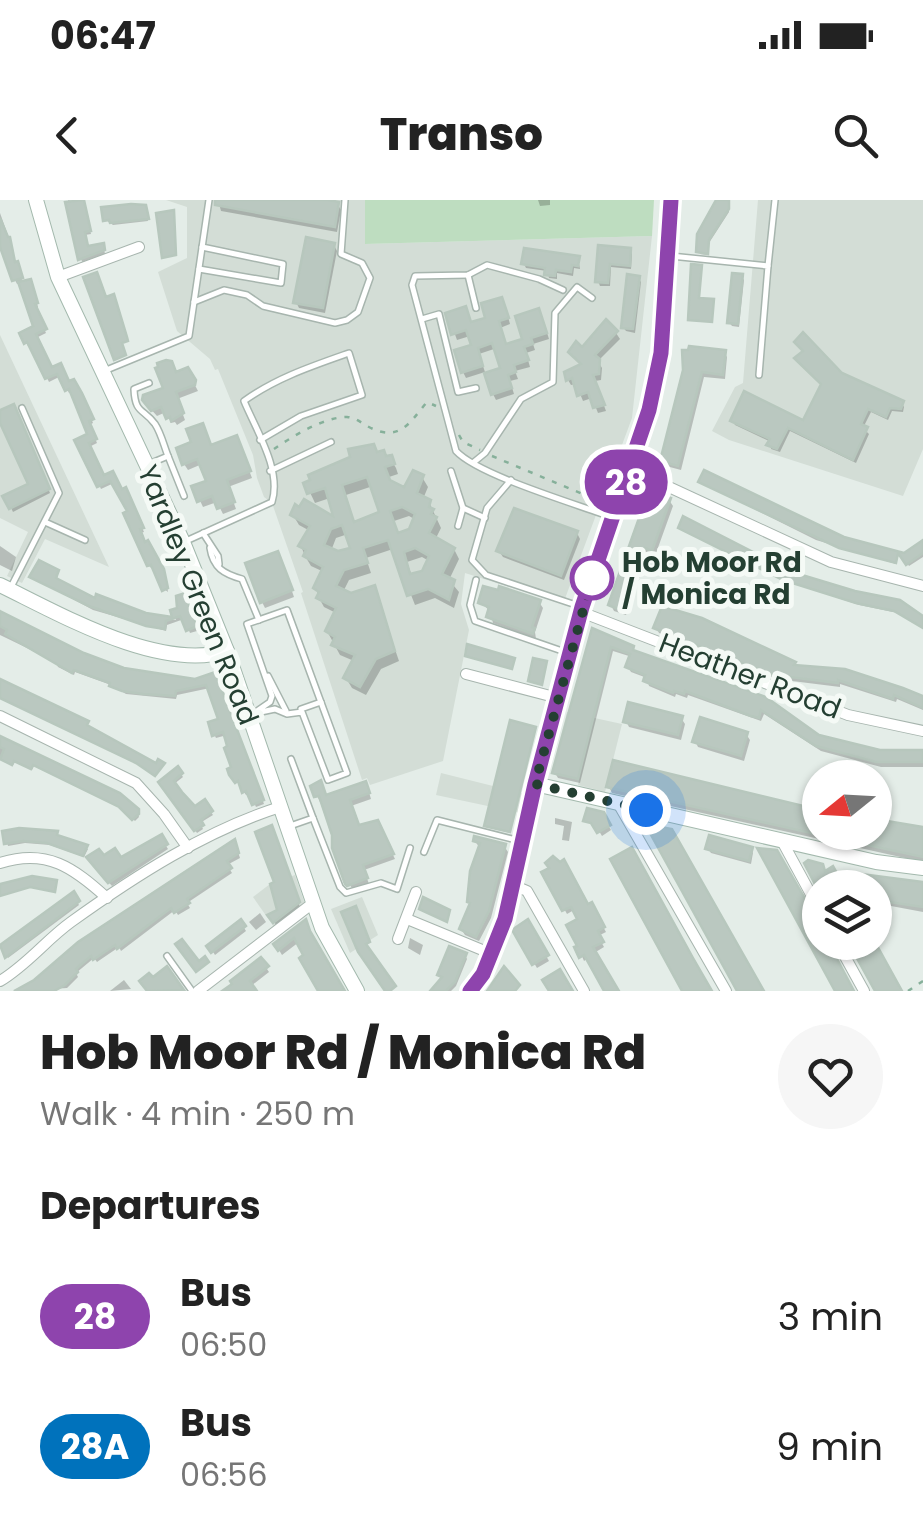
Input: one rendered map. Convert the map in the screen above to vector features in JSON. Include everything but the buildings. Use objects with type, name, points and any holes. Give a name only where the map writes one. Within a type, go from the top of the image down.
[{"type":"street","name":"Yardley Green Road","points":[[36,200],[58,276],[183,542],[256,712],[280,807],[312,903],[357,991]]},
{"type":"street","points":[[470,991],[492,954],[514,886],[535,784],[569,654],[649,410],[661,353],[671,200]]},
{"type":"street","points":[[58,276],[138,247]]},
{"type":"street","points":[[630,469],[831,562],[923,586]]},
{"type":"street","points":[[5,587],[119,641],[187,655],[209,656],[227,651]]},
{"type":"street","name":"Heather Road","points":[[582,609],[848,714],[923,731]]},
{"type":"street","points":[[466,674],[558,698]]},
{"type":"street","points":[[0,716],[136,783],[188,848]]},
{"type":"street","points":[[535,784],[782,842],[923,868]]},
{"type":"street","points":[[619,804],[726,991]]},
{"type":"street","points":[[0,981],[107,898],[236,821],[280,807]]},
{"type":"street","points":[[782,842],[802,878]]},
{"type":"street","points":[[0,863],[20,858],[48,859],[78,871],[107,898]]},
{"type":"street","points":[[514,886],[527,892],[584,991]]},
{"type":"street","points":[[398,939],[416,892]]},
{"type":"street","points":[[195,991],[312,903]]},
{"type":"street","points":[[406,919],[492,954]]},
{"type":"street","points":[[847,960],[864,991]]},
{"type":"lane","points":[[101,372],[190,336],[209,200]]},
{"type":"lane","points":[[194,302],[224,290],[247,295],[263,306],[335,323],[348,320],[358,312],[370,278],[362,263],[341,254],[346,200]]},
{"type":"lane","points":[[760,375],[775,200]]},
{"type":"lane","points":[[199,269],[281,282],[283,264],[202,247]]},
{"type":"lane","points":[[668,256],[768,266]]},
{"type":"lane","points":[[563,290],[538,278],[487,265],[468,275],[415,276],[412,285],[456,451],[465,460],[510,480],[616,513]]},
{"type":"lane","points":[[468,275],[476,308]]},
{"type":"lane","points":[[474,462],[521,398],[552,382],[555,313],[577,288],[592,298]]},
{"type":"lane","points":[[422,319],[438,314],[458,392],[476,388]]},
{"type":"lane","points":[[183,542],[272,502],[267,454],[260,440],[244,401],[264,386],[349,353],[362,395],[300,416],[260,440]]},
{"type":"lane","points":[[149,383],[134,389],[135,404],[156,425],[184,496]]},
{"type":"lane","points":[[5,587],[59,493],[22,408]]},
{"type":"lane","points":[[270,472],[331,442]]},
{"type":"lane","points":[[146,464],[168,456]]},
{"type":"lane","points":[[450,471],[463,508],[458,526]]},
{"type":"lane","points":[[510,480],[488,508],[472,560],[486,575],[582,609]]},
{"type":"lane","points":[[463,508],[485,518]]},
{"type":"lane","points":[[45,522],[85,540]]},
{"type":"lane","points":[[203,533],[212,559],[223,573],[242,579],[258,620]]},
{"type":"lane","points":[[476,580],[470,605],[475,621],[569,654]]},
{"type":"lane","points":[[287,610],[346,774],[328,780],[302,712],[256,712],[272,696],[247,624],[287,610]]},
{"type":"lane","points":[[264,670],[288,714]]},
{"type":"lane","points":[[300,709],[320,702]]},
{"type":"lane","points":[[291,759],[340,887],[346,893],[381,883],[398,890],[410,848]]},
{"type":"lane","points":[[287,827],[313,818]]},
{"type":"lane","points":[[424,852],[437,820],[522,842]]},
{"type":"lane","points":[[167,956],[195,991]]},
{"type":"path","points":[[267,454],[300,434],[344,417],[356,418],[382,432],[410,426],[427,402],[446,411],[463,442],[616,513]]},
{"type":"path","points":[[908,991],[923,982]]},
{"type":"shaded area","points":[[166,200],[365,200],[365,244],[652,236],[632,418],[563,604],[465,573],[461,604],[469,630],[443,761],[370,785],[367,778],[362,780],[272,503],[264,497],[253,455],[218,369],[177,331],[158,272],[187,258],[187,207]]},
{"type":"shaded area","points":[[758,200],[923,200],[923,449],[903,496],[729,440],[712,431],[735,387],[743,383]]},
{"type":"shaded area","points":[[0,335],[109,567],[45,539],[22,583],[7,576],[28,532],[0,518]]},
{"type":"shaded area","points":[[567,712],[622,724],[605,792],[578,785],[583,757],[557,751]]},
{"type":"shaded area","points":[[441,773],[525,794],[520,813],[436,795]]},
{"type":"shaded area","points":[[295,875],[305,904],[274,927],[253,897],[270,884]]},
{"type":"shaded area","points":[[362,897],[378,935],[350,953],[331,909]]},
{"type":"green space","points":[[365,200],[654,200],[652,236],[365,244]]},
{"type":"bus line","name":"28","points":[[470,991],[483,974],[505,919],[535,784],[582,607],[649,410],[661,353],[671,200]]},
{"type":"place","name":"Hob Moor Rd / Monica Rd","points":[[592,578]]},
{"type":"route","points":[[592,578],[535,784],[646,810]]}]
